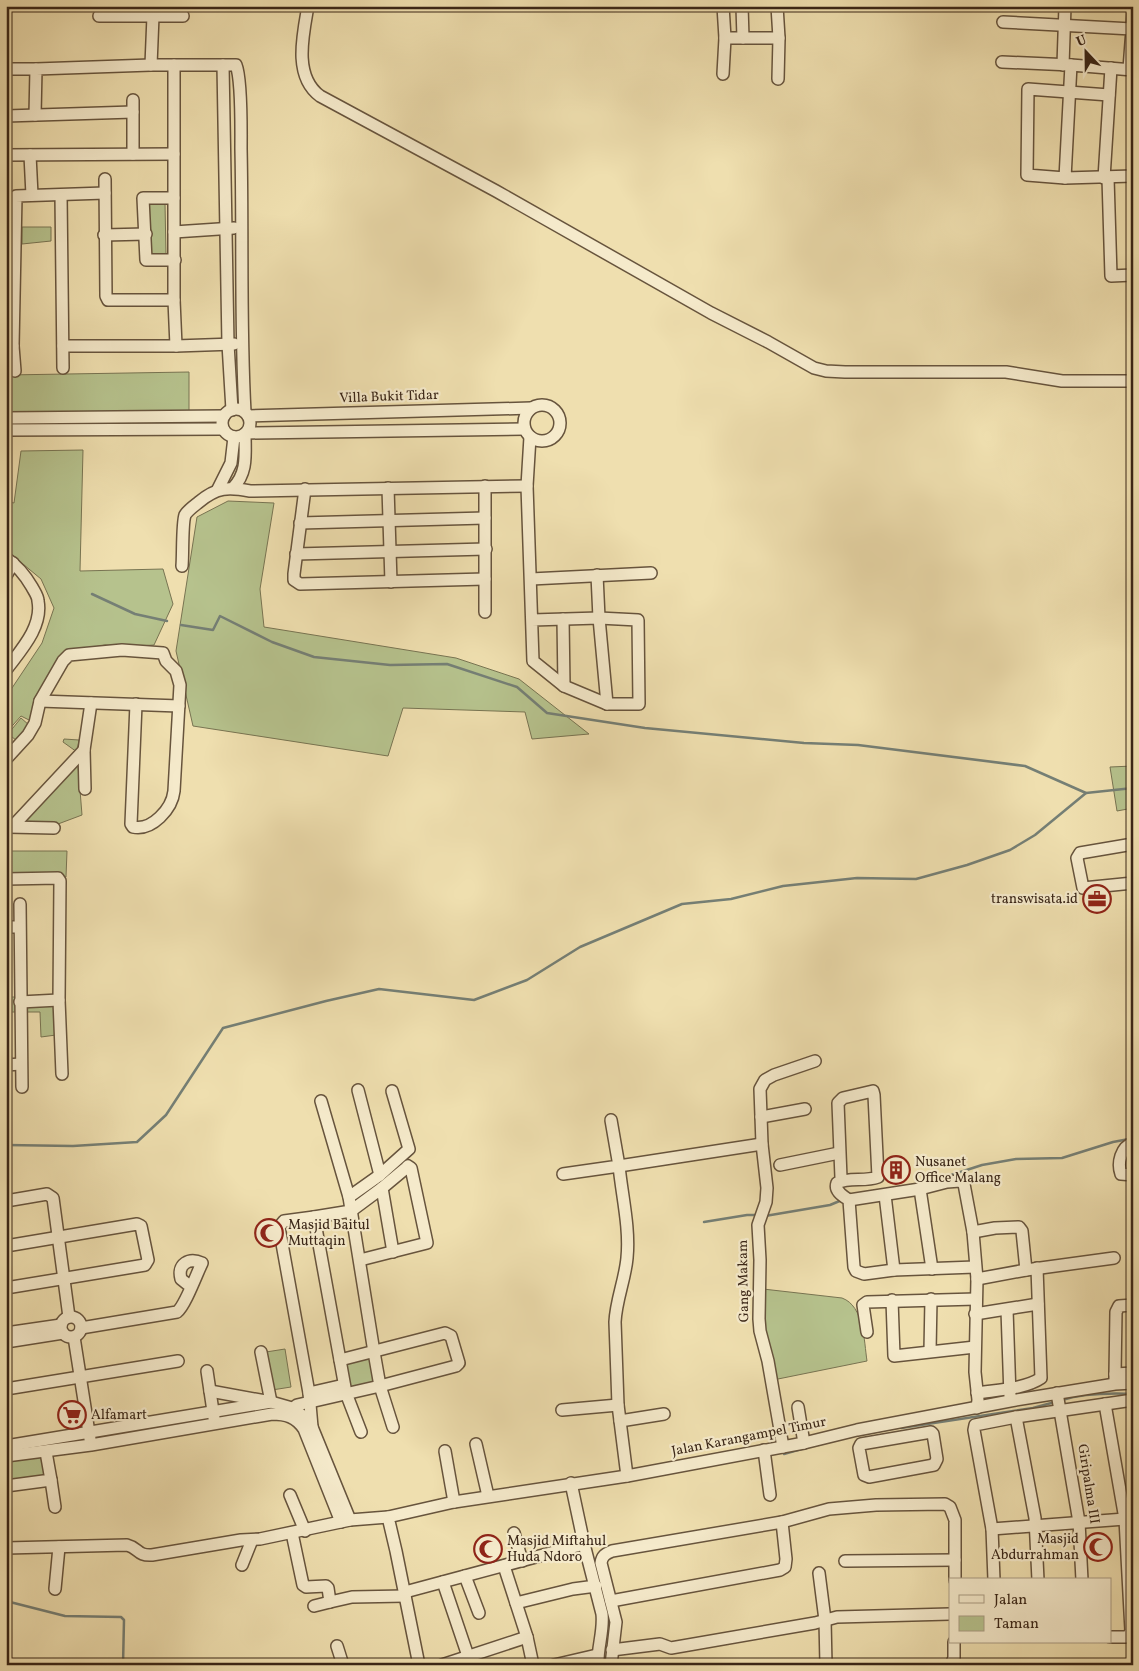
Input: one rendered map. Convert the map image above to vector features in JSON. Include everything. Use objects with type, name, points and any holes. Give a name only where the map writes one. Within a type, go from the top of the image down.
[{"type":"street","points":[[308,6],[303,36],[303,65],[305,78],[314,92],[496,191],[711,313],[814,368],[844,372],[1006,372],[1062,381],[1133,381]]},
{"type":"street","points":[[723,6],[725,38],[723,74]]},
{"type":"street","points":[[742,6],[743,38]]},
{"type":"street","points":[[777,6],[779,38],[778,79]]},
{"type":"street","points":[[1064,178],[1070,91],[1064,26],[1066,6]]},
{"type":"street","points":[[99,16],[132,11],[153,16],[171,11],[183,16]]},
{"type":"street","points":[[1002,62],[1131,70],[1133,13]]},
{"type":"street","points":[[152,65],[153,16]]},
{"type":"street","points":[[1003,22],[1064,26],[1132,23]]},
{"type":"street","points":[[725,38],[779,38]]},
{"type":"street","points":[[223,64],[227,229],[228,413],[222,422],[223,429],[228,434],[242,435]]},
{"type":"street","points":[[174,65],[174,300],[176,346]]},
{"type":"street","points":[[6,69],[236,65],[239,81],[242,344],[247,414],[250,426],[242,435],[220,485],[185,516],[182,566]]},
{"type":"street","points":[[1111,68],[1106,178],[1111,276],[1133,276]]},
{"type":"street","points":[[35,115],[36,69]]},
{"type":"street","points":[[1109,95],[1028,89],[1027,175],[1064,178],[1133,176]]},
{"type":"street","points":[[6,116],[133,106],[133,154]]},
{"type":"street","points":[[6,155],[174,154]]},
{"type":"street","points":[[30,155],[32,195]]},
{"type":"street","points":[[105,179],[104,235],[106,296],[108,300],[174,300]]},
{"type":"street","points":[[15,371],[10,346],[11,196],[105,193]]},
{"type":"street","points":[[61,195],[63,368]]},
{"type":"street","points":[[174,198],[143,198],[143,207],[146,260],[175,260]]},
{"type":"street","points":[[174,232],[242,228]]},
{"type":"street","points":[[104,235],[146,234]]},
{"type":"street","points":[[63,346],[242,344]]},
{"type":"street","name":"Villa Bukit Tidar","points":[[242,435],[527,433],[538,441],[550,439],[557,433],[560,422],[558,414],[551,406],[540,404],[531,408],[247,414]]},
{"type":"street","points":[[531,408],[524,417],[527,433],[533,661],[564,686],[607,704],[639,704],[638,620],[599,618],[532,620]]},
{"type":"street","points":[[6,418],[228,413],[239,409],[247,414]]},
{"type":"street","points":[[6,430],[223,429]]},
{"type":"street","points":[[233,488],[240,480],[244,471],[242,435]]},
{"type":"street","points":[[220,485],[250,490],[527,486]]},
{"type":"street","points":[[485,612],[486,486]]},
{"type":"street","points":[[388,488],[391,582]]},
{"type":"street","points":[[305,489],[294,574],[294,580],[300,584],[486,580]]},
{"type":"street","points":[[300,523],[485,518]]},
{"type":"street","points":[[296,554],[486,549]]},
{"type":"street","points":[[6,576],[9,560],[21,569],[30,583],[38,600],[39,611],[35,628],[6,670]]},
{"type":"street","points":[[531,579],[651,573]]},
{"type":"street","points":[[597,575],[607,704]]},
{"type":"street","points":[[563,619],[564,686]]},
{"type":"street","points":[[6,759],[28,735],[36,722],[40,701],[64,661],[70,655],[122,650],[163,653],[166,661],[176,671],[180,685],[173,798],[157,820],[148,825],[137,828],[131,824],[136,704]]},
{"type":"street","points":[[40,701],[179,706]]},
{"type":"street","points":[[84,789],[84,750],[91,703]]},
{"type":"street","points":[[9,826],[84,750]]},
{"type":"street","points":[[9,826],[54,828]]},
{"type":"street","points":[[1133,844],[1080,853],[1077,858],[1083,888],[1133,883]]},
{"type":"street","points":[[6,879],[58,878],[60,881],[59,1000],[62,1074]]},
{"type":"street","points":[[20,904],[22,1087]]},
{"type":"street","points":[[6,926],[19,927]]},
{"type":"street","points":[[20,1002],[59,1000]]},
{"type":"street","name":"Gang Makam","points":[[782,1447],[768,1361],[760,1331],[758,1225],[767,1188],[762,1144],[760,1089],[765,1080],[774,1075],[815,1061]]},
{"type":"street","points":[[6,1065],[21,1064]]},
{"type":"street","points":[[358,1090],[380,1175]]},
{"type":"street","points":[[349,1198],[380,1175],[409,1149],[392,1091]]},
{"type":"street","points":[[842,1180],[840,1178],[838,1103],[843,1098],[873,1091],[878,1177],[842,1180],[836,1183],[835,1186],[847,1199],[856,1271],[864,1274],[894,1270],[932,1269],[976,1273],[1032,1269],[1114,1258]]},
{"type":"street","points":[[321,1101],[349,1198],[380,1386],[393,1427]]},
{"type":"street","points":[[761,1117],[805,1109]]},
{"type":"street","points":[[611,1120],[619,1166],[628,1249],[626,1266],[615,1309],[618,1405],[627,1476]]},
{"type":"street","points":[[1133,1143],[1122,1151],[1120,1171],[1121,1174],[1133,1175]]},
{"type":"street","points":[[563,1174],[762,1144]]},
{"type":"street","points":[[780,1165],[839,1153]]},
{"type":"street","points":[[346,1521],[312,1427],[309,1398],[279,1227],[284,1221],[351,1210],[382,1188],[408,1166],[411,1168],[428,1240],[426,1244],[360,1260]]},
{"type":"street","points":[[847,1199],[920,1189],[946,1182],[960,1181],[965,1187],[973,1232],[976,1273],[975,1372],[977,1408]]},
{"type":"street","points":[[382,1188],[393,1252]]},
{"type":"street","points":[[920,1189],[932,1269]]},
{"type":"street","points":[[6,1201],[47,1194],[53,1198],[64,1280],[91,1445]]},
{"type":"street","points":[[885,1195],[894,1270]]},
{"type":"street","points":[[314,1216],[345,1389],[361,1432]]},
{"type":"street","points":[[6,1246],[137,1224],[141,1226],[148,1260],[145,1265],[64,1280],[6,1288]]},
{"type":"street","points":[[973,1232],[995,1228],[1019,1227],[1022,1231],[1039,1287],[1041,1378],[1034,1382],[1009,1388],[977,1393]]},
{"type":"street","points":[[6,1342],[72,1327],[176,1307],[182,1308],[191,1287]]},
{"type":"street","points":[[867,1332],[863,1309],[864,1303],[870,1301],[976,1299]]},
{"type":"street","points":[[892,1300],[894,1356],[975,1347]]},
{"type":"street","points":[[930,1351],[931,1300]]},
{"type":"street","points":[[975,1314],[1038,1304]]},
{"type":"street","points":[[1115,1378],[1116,1312],[1120,1306],[1133,1305]]},
{"type":"street","points":[[1007,1310],[1010,1401]]},
{"type":"street","points":[[6,1333],[72,1327]]},
{"type":"street","points":[[6,1456],[91,1445],[290,1411],[309,1398],[345,1389],[380,1386],[456,1366],[459,1361],[451,1336],[445,1333],[340,1360]]},
{"type":"street","points":[[262,1352],[271,1402]]},
{"type":"street","points":[[6,1388],[80,1378],[178,1361]]},
{"type":"street","points":[[207,1371],[215,1425]]},
{"type":"street","name":"Jalan Karangampel Timur","points":[[6,1548],[127,1545],[143,1556],[152,1556],[292,1533],[346,1521],[388,1517],[488,1496],[627,1476],[804,1443],[857,1430],[891,1432],[977,1408],[1010,1401],[1059,1401],[1115,1378],[1133,1373]]},
{"type":"street","name":"Jalan Karangampel Timur","points":[[1115,1378],[1133,1383]]},
{"type":"street","points":[[210,1391],[271,1402],[290,1411],[302,1413],[312,1427]]},
{"type":"street","points":[[994,1578],[992,1529],[974,1430],[975,1425],[1016,1417],[1059,1401],[1105,1404],[1133,1400]]},
{"type":"street","name":"Giripalma III","points":[[1059,1401],[1080,1522],[1082,1578]]},
{"type":"street","points":[[6,1446],[271,1402]]},
{"type":"street","points":[[1105,1404],[1125,1519],[1131,1631],[1130,1635],[1126,1637],[1112,1637]]},
{"type":"street","points":[[562,1410],[618,1405]]},
{"type":"street","points":[[798,1407],[804,1443]]},
{"type":"street","points":[[290,1411],[304,1429],[346,1521]]},
{"type":"street","points":[[620,1421],[664,1414]]},
{"type":"street","points":[[1016,1417],[1036,1526],[1038,1578]]},
{"type":"street","points":[[891,1432],[932,1432],[937,1459],[936,1464],[869,1477],[864,1475],[860,1446],[891,1432]]},
{"type":"street","points":[[476,1444],[488,1496]]},
{"type":"street","points":[[764,1450],[770,1495]]},
{"type":"street","points":[[445,1451],[454,1502]]},
{"type":"street","points":[[46,1452],[55,1506]]},
{"type":"street","points":[[6,1486],[51,1480]]},
{"type":"street","points":[[554,1665],[598,1660],[603,1622],[571,1483]]},
{"type":"street","points":[[290,1494],[305,1530]]},
{"type":"street","points":[[612,1665],[616,1622],[601,1563],[602,1557],[606,1553],[782,1522],[829,1509],[876,1505],[945,1504],[950,1508],[955,1520],[955,1578]]},
{"type":"street","points":[[388,1517],[419,1665]]},
{"type":"street","points":[[992,1529],[1125,1519]]},
{"type":"street","points":[[611,1601],[780,1570],[784,1567],[786,1559],[782,1522]]},
{"type":"street","points":[[292,1533],[303,1585],[306,1587],[326,1586],[330,1602]]},
{"type":"street","points":[[514,1533],[522,1561]]},
{"type":"street","points":[[242,1565],[252,1540]]},
{"type":"street","points":[[314,1606],[352,1597],[405,1594],[584,1544]]},
{"type":"street","points":[[56,1589],[58,1547]]},
{"type":"street","points":[[845,1561],[955,1560]]},
{"type":"street","points":[[504,1566],[527,1637],[533,1665]]},
{"type":"street","points":[[819,1573],[826,1665]]},
{"type":"street","points":[[465,1576],[479,1613]]},
{"type":"street","points":[[443,1582],[468,1656]]},
{"type":"street","points":[[516,1604],[574,1589],[596,1586]]},
{"type":"street","points":[[612,1650],[660,1644],[671,1648],[837,1617],[949,1614]]},
{"type":"street","points":[[442,1665],[527,1637]]},
{"type":"street","points":[[951,1665],[954,1658],[954,1644]]},
{"type":"street","points":[[337,1646],[343,1665]]},
{"type":"green space","points":[[149,203],[165,203],[166,255],[151,254]]},
{"type":"green space","points":[[22,227],[51,227],[51,241],[22,244]]},
{"type":"green space","points":[[189,372],[189,411],[6,412],[6,375]]},
{"type":"green space","points":[[83,450],[80,571],[163,569],[173,604],[154,645],[123,647],[105,645],[66,652],[31,721],[21,716],[6,733],[6,697],[42,643],[54,608],[41,579],[6,550],[6,501],[14,503],[21,451]]},
{"type":"green space","points":[[228,501],[274,503],[260,589],[264,627],[456,658],[519,679],[589,734],[532,739],[525,712],[403,708],[388,756],[193,726],[176,651],[197,517]]},
{"type":"green space","points":[[21,718],[29,725],[16,740],[8,734]]},
{"type":"green space","points":[[64,739],[79,740],[77,752],[63,742]]},
{"type":"green space","points":[[78,765],[82,815],[58,824],[22,822]]},
{"type":"green space","points":[[1133,766],[1133,808],[1117,811],[1110,767]]},
{"type":"green space","points":[[6,851],[67,851],[66,877],[6,876]]},
{"type":"green space","points":[[6,997],[15,997],[15,1012],[6,1012]]},
{"type":"green space","points":[[55,1004],[56,1035],[41,1037],[40,1012],[22,1012],[21,1007]]},
{"type":"green space","points":[[763,1289],[842,1298],[849,1302],[855,1308],[862,1325],[867,1361],[773,1380],[762,1333]]},
{"type":"green space","points":[[285,1349],[291,1387],[272,1390],[266,1352]]},
{"type":"green space","points":[[369,1357],[374,1384],[348,1389],[344,1363]]},
{"type":"green space","points":[[44,1455],[47,1477],[6,1481],[6,1459]]},
{"type":"waterway","points":[[851,6],[856,8],[873,6]]},
{"type":"waterway","points":[[92,594],[135,614],[167,621]]},
{"type":"waterway","points":[[181,625],[213,630],[220,616],[272,642],[314,657],[390,665],[447,664],[517,687],[547,713],[645,728],[804,743],[858,745],[1025,766],[1086,793],[1133,788]]},
{"type":"waterway","points":[[6,1145],[73,1146],[137,1142],[166,1115],[223,1028],[379,989],[474,1000],[527,980],[580,947],[682,904],[731,899],[783,886],[857,878],[916,879],[967,865],[1010,850],[1035,835],[1086,793]]},
{"type":"waterway","points":[[945,1177],[982,1165],[1016,1159],[1062,1158],[1129,1139]]},
{"type":"waterway","points":[[765,1216],[830,1205],[842,1200]]},
{"type":"waterway","points":[[704,1222],[757,1215]]},
{"type":"waterway","points":[[1062,1400],[1098,1394],[1133,1394]]},
{"type":"waterway","points":[[901,1428],[1033,1408],[1055,1402]]},
{"type":"waterway","points":[[784,1454],[805,1448]]},
{"type":"waterway","points":[[6,1601],[65,1616],[121,1617],[124,1620],[123,1665]]},
{"type":"place","name":"transwisata.id","points":[[1097,899]]},
{"type":"place","name":"Nusanet Office Malang","points":[[896,1170]]},
{"type":"place","name":"Masjid Baitul Muttaqin","points":[[269,1233]]},
{"type":"place","name":"Alfamart","points":[[72,1415]]},
{"type":"place","name":"Masjid Abdurrahman","points":[[1098,1547]]},
{"type":"place","name":"Masjid Miftahul Huda Ndoro","points":[[488,1549]]}]
